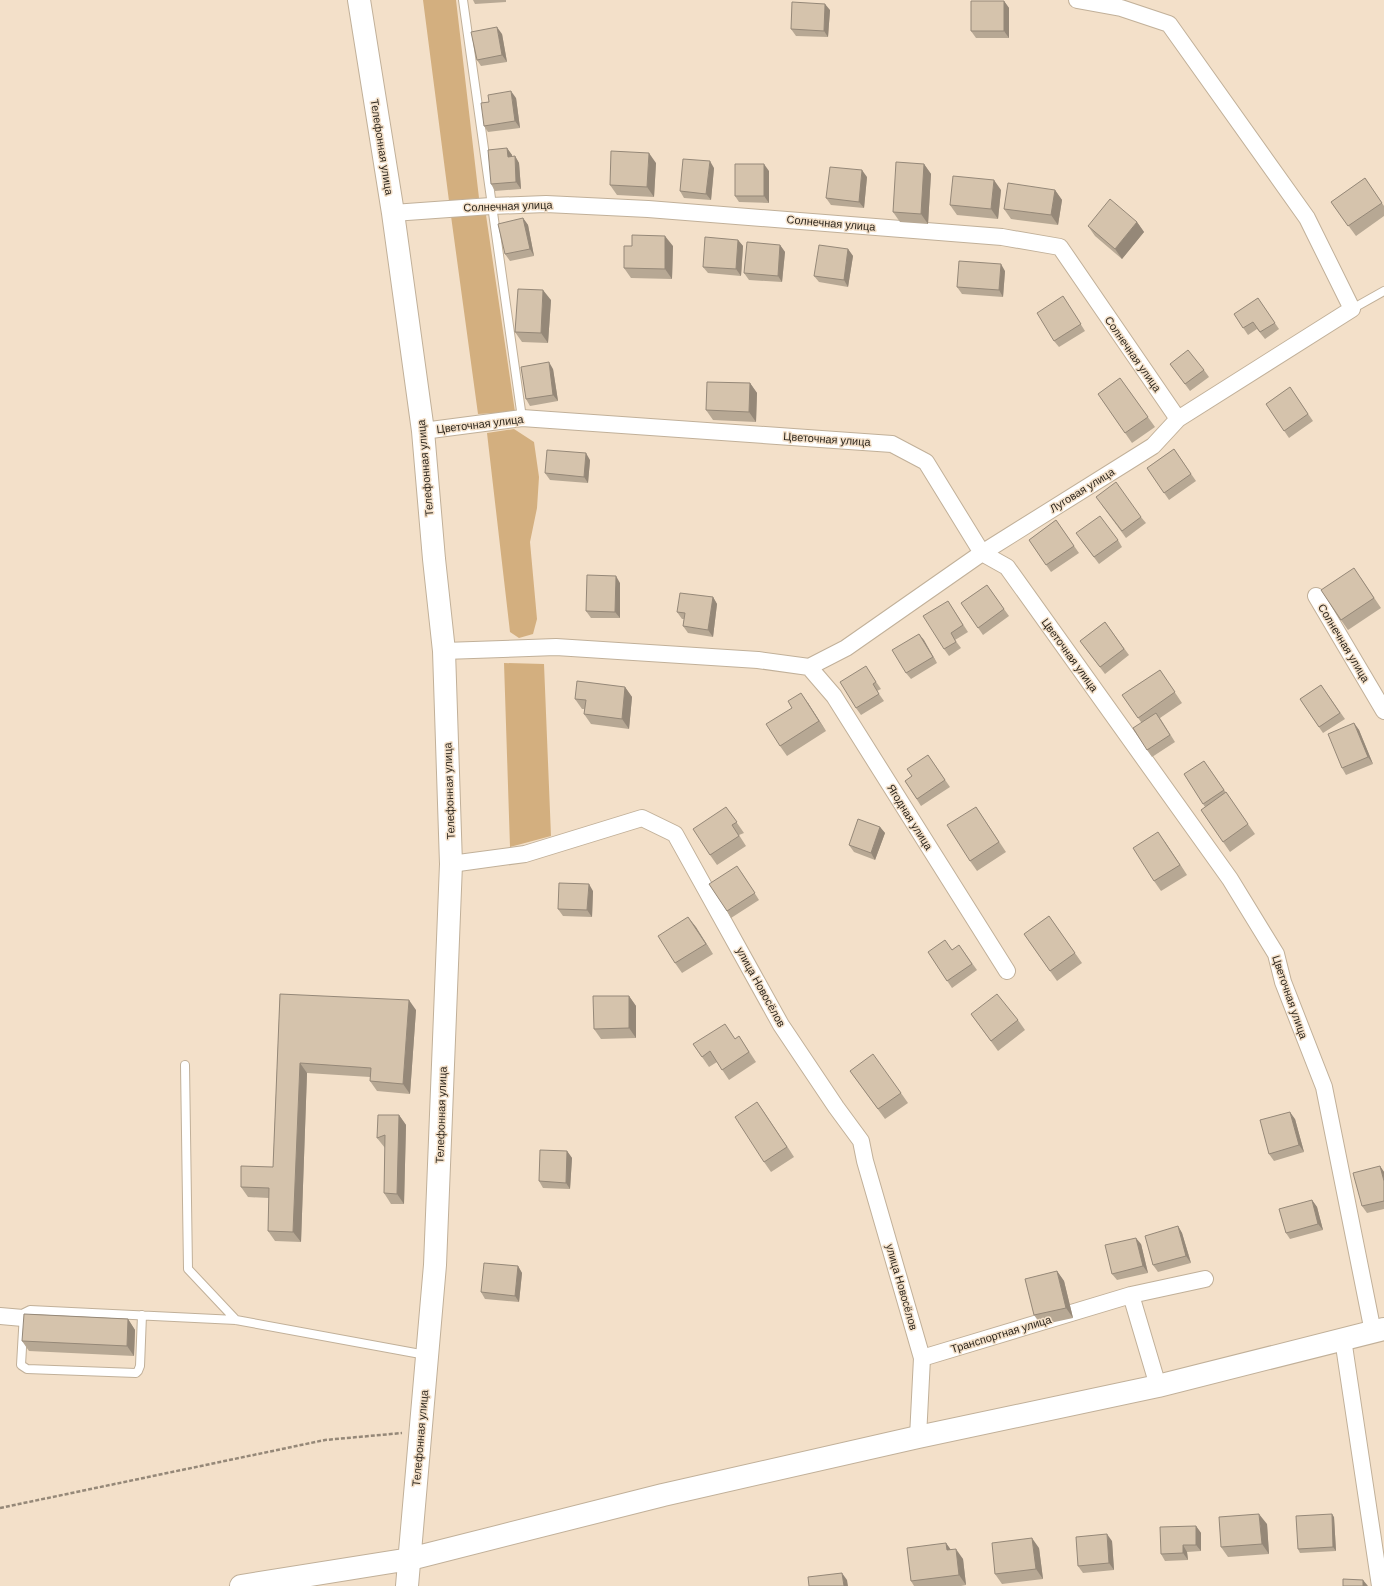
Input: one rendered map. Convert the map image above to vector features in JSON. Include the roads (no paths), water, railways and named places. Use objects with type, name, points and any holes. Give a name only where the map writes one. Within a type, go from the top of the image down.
[{"type":"street","name":"Телефонная улица","points":[[359,0],[393,213],[423,432],[444,651],[451,864],[435,1257],[407,1586]]},
{"type":"street","points":[[1077,0],[1120,8],[1168,24],[1307,218],[1352,309]]},
{"type":"street","name":"Солнечная улица","points":[[393,213],[491,206],[546,204],[648,209],[1002,237],[1060,247],[1178,419]]},
{"type":"street","name":"Луговая улица","points":[[809,667],[846,648],[982,553],[1152,446],[1178,419],[1352,309]]},
{"type":"street","name":"Цветочная улица","points":[[423,432],[522,418],[892,444],[926,462],[982,553],[1006,566],[1230,879],[1276,954],[1283,982],[1324,1087],[1378,1331]]},
{"type":"street","name":"Солнечная улица","points":[[1316,596],[1384,711]]},
{"type":"street","points":[[444,651],[556,647],[758,660],[809,667]]},
{"type":"street","name":"Ягодная улица","points":[[809,667],[834,696],[1007,971]]},
{"type":"street","name":"улица Новосёлов","points":[[451,864],[525,854],[642,818],[675,834],[781,1025],[836,1107],[861,1141],[865,1160],[922,1358]]},
{"type":"street","name":"Транспортная улица","points":[[922,1358],[1131,1295],[1205,1279]]},
{"type":"street","points":[[1131,1295],[1158,1386]]},
{"type":"street","points":[[0,1316],[23,1318]]},
{"type":"street","points":[[241,1586],[410,1559],[663,1495],[918,1437],[1158,1386],[1378,1331]]},
{"type":"street","points":[[1343,1339],[1380,1586]]},
{"type":"street","points":[[918,1437],[922,1358]]},
{"type":"lane","points":[[463,0],[522,418]]},
{"type":"lane","points":[[1352,309],[1384,292]]},
{"type":"lane","points":[[185,1065],[188,1269],[236,1320]]},
{"type":"lane","points":[[142,1315],[140,1366],[136,1373],[23,1368],[21,1362],[23,1318],[24,1313],[30,1310],[142,1315],[236,1320],[427,1355]]}]
